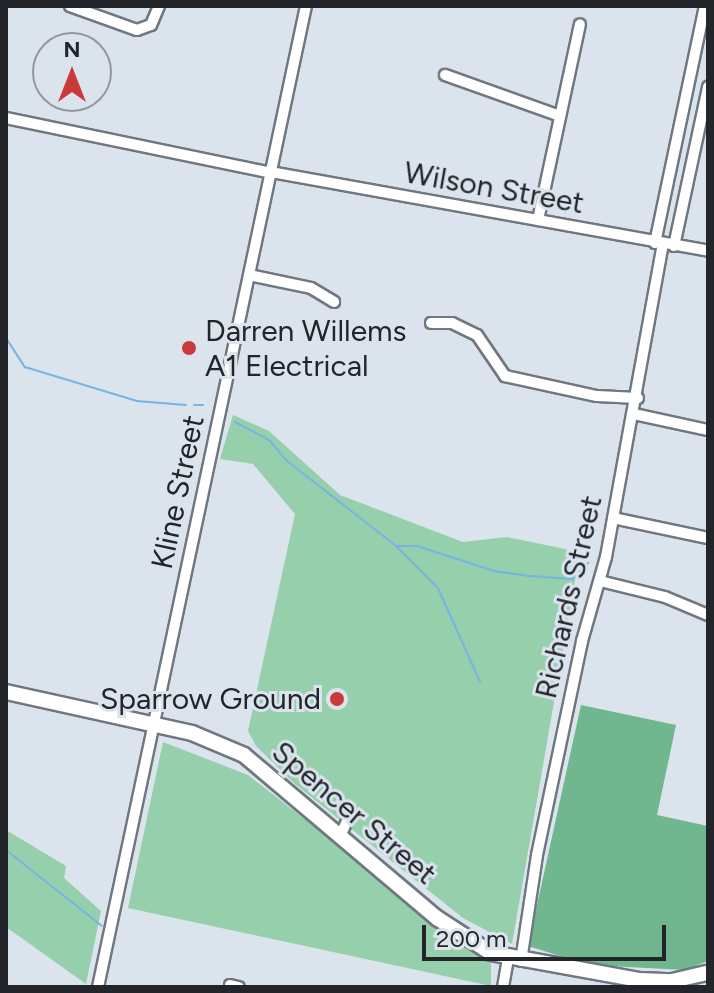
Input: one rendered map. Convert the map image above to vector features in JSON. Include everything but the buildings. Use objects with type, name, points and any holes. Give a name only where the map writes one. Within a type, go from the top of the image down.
[{"type":"street","points":[[70,6],[137,30],[151,25],[159,6]]},
{"type":"street","name":"Kline Street","points":[[98,987],[306,6]]},
{"type":"street","name":"Richards Street","points":[[503,987],[514,959],[638,398],[705,6]]},
{"type":"street","points":[[538,220],[580,24]]},
{"type":"street","points":[[445,75],[560,116]]},
{"type":"street","name":"Richards Street","points":[[664,244],[703,134],[708,87]]},
{"type":"street","name":"Wilson Street","points":[[6,118],[271,172],[708,251]]},
{"type":"street","points":[[249,275],[311,288],[334,302]]},
{"type":"street","points":[[431,323],[452,323],[477,335],[505,376],[597,396],[638,398]]},
{"type":"street","points":[[634,414],[708,430]]},
{"type":"street","points":[[613,518],[708,538]]},
{"type":"street","points":[[600,581],[665,597],[708,615]]},
{"type":"street","name":"Spencer Street","points":[[6,692],[154,723],[203,736],[244,755],[458,935],[514,959],[650,981],[708,973]]},
{"type":"street","points":[[341,834],[349,817]]},
{"type":"green space","points":[[233,415],[269,431],[340,495],[463,542],[507,537],[580,552],[512,944],[463,918],[295,784],[256,746],[248,731],[295,514],[253,464],[220,459]]},
{"type":"green space","points":[[581,705],[676,725],[657,815],[708,826],[708,961],[685,970],[589,965],[528,946]]},
{"type":"green space","points":[[163,742],[248,775],[491,964],[491,986],[128,908]]},
{"type":"green space","points":[[6,830],[66,866],[64,878],[101,911],[86,984],[6,927]]},
{"type":"waterway","points":[[6,338],[25,367],[137,401],[186,405]]},
{"type":"waterway","points":[[194,405],[203,405]]},
{"type":"waterway","points":[[235,422],[270,441],[287,461],[396,546],[417,546],[494,571],[531,576],[572,579],[588,563]]},
{"type":"waterway","points":[[396,546],[438,588],[480,682]]},
{"type":"waterway","points":[[6,850],[102,926]]},
{"type":"place","name":"Darren Willems A1 Electrical","points":[[189,348]]},
{"type":"place","name":"Sparrow Ground","points":[[337,699]]}]
